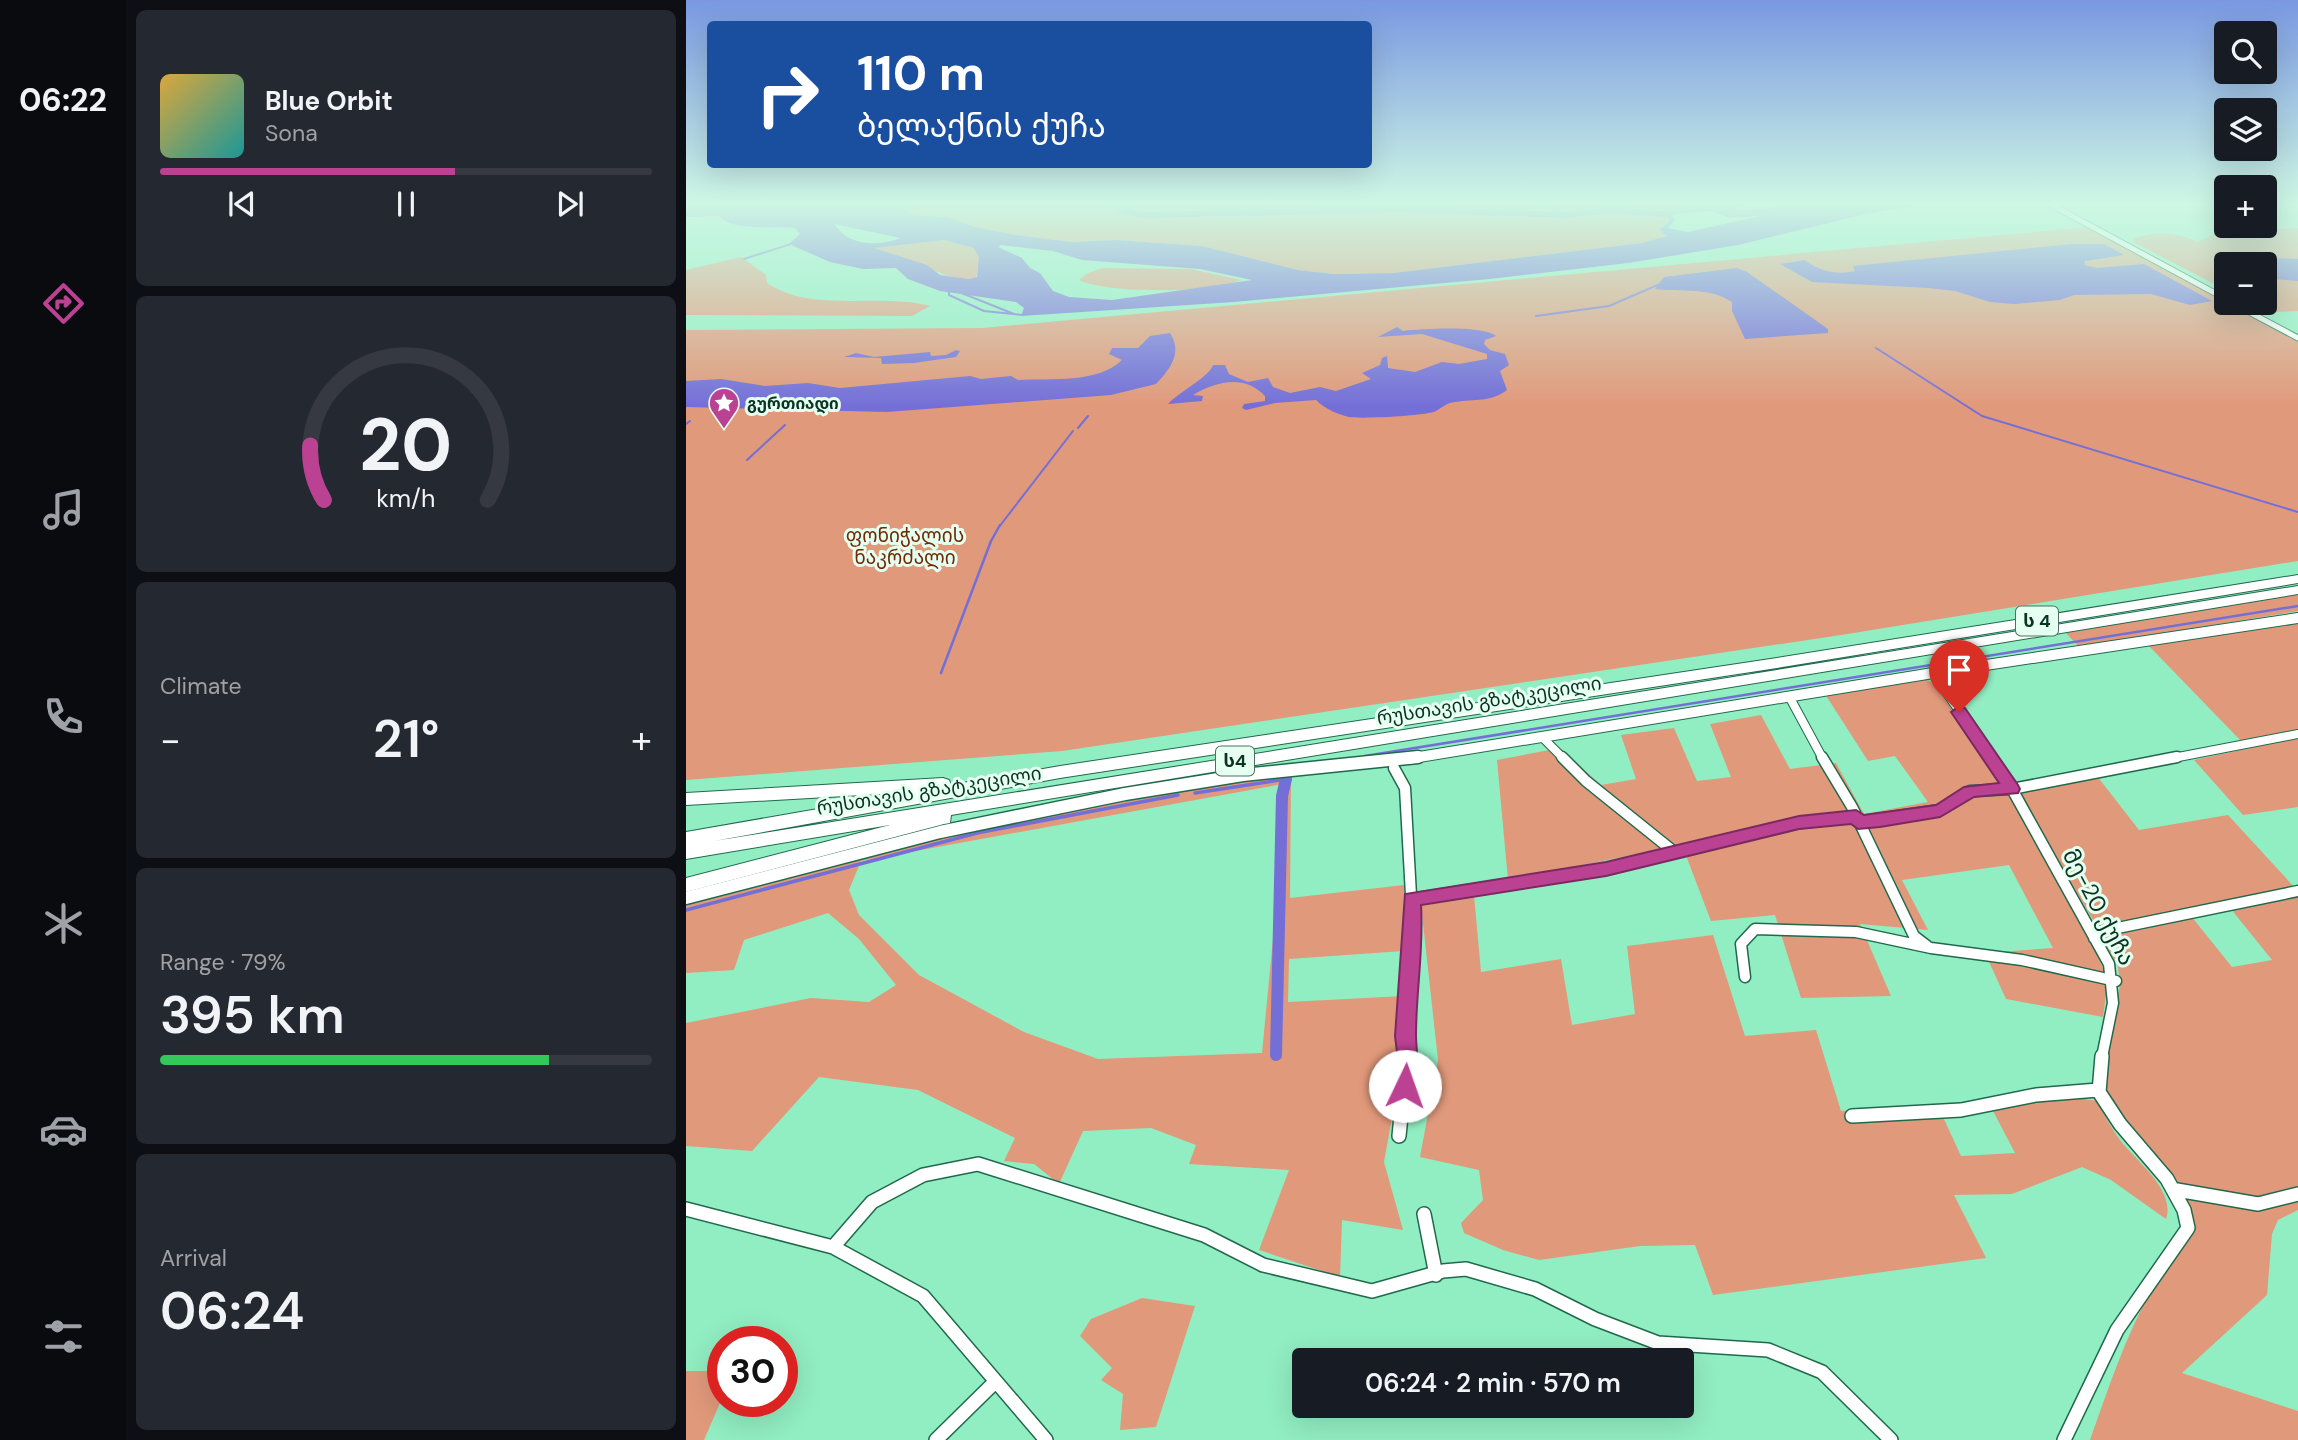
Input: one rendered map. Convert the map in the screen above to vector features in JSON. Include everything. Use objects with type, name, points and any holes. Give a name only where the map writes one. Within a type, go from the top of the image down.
[{"type":"highway","name":"რუსთავის გზატკეცილი","points":[[1781,669],[2298,579]]},
{"type":"highway","name":"რუსთავის გზატკეცილი","points":[[686,839],[2298,590]]},
{"type":"highway","name":"რუსთავის გზატკეცილი","points":[[686,852],[1063,780]]},
{"type":"highway","points":[[686,799],[1063,780]]},
{"type":"highway","points":[[686,885],[1063,780]]},
{"type":"street","points":[[2174,271],[2214,293]]},
{"type":"street","points":[[2255,315],[2298,338]]},
{"type":"street","points":[[686,898],[940,832],[1088,801],[1243,775],[1389,762],[1933,673],[2298,618]]},
{"type":"street","name":"მე-20 ქუჩა","points":[[1933,673],[2012,789],[2116,981],[2113,1016],[2102,1047],[2098,1090]]},
{"type":"street","points":[[1790,698],[1857,819],[1914,936],[1931,948]]},
{"type":"street","points":[[1411,899],[1606,869],[1799,823],[1940,810],[1970,791],[2012,789],[2298,734]]},
{"type":"street","points":[[1543,738],[1586,781],[1673,851]]},
{"type":"street","points":[[1394,768],[1405,788],[1413,931],[1405,1036],[1408,1060],[1399,1136]]},
{"type":"street","points":[[2094,938],[2098,932],[2298,891]]},
{"type":"street","points":[[1745,977],[1741,944],[1755,929],[1856,932],[1931,948],[1994,955],[2116,981]]},
{"type":"street","points":[[1852,1116],[1961,1110],[2036,1095],[2098,1090],[2115,1117],[2176,1190],[2185,1207],[2188,1228],[2117,1330],[2064,1440]]},
{"type":"street","points":[[833,1247],[872,1202],[923,1175],[978,1164],[1204,1235],[1263,1265],[1372,1290],[1466,1269],[1535,1289],[1595,1319],[1658,1343],[1768,1350],[1822,1373],[1891,1440]]},
{"type":"street","points":[[2176,1190],[2258,1204],[2298,1194]]},
{"type":"street","points":[[686,1209],[833,1247],[923,1296],[1046,1440]]},
{"type":"street","points":[[1424,1214],[1436,1275]]},
{"type":"street","points":[[936,1440],[994,1382]]},
{"type":"green space","points":[[686,271],[761,271],[766,275],[767,283],[805,298],[910,302],[930,306],[912,316],[686,315]]},
{"type":"green space","points":[[936,271],[977,271],[976,278],[965,279]]},
{"type":"green space","points":[[1201,271],[1241,280],[1207,287],[1135,290],[1093,285],[1079,280],[1088,273]]},
{"type":"green space","points":[[1309,271],[1408,271],[1393,273],[1334,274]]},
{"type":"green space","name":"ფონიჭალის ნაკრძალი","points":[[1604,271],[2170,271],[2214,295],[2214,315],[2252,315],[2298,340],[2298,561],[1841,635],[1062,751],[686,780],[686,330],[982,328]]},
{"type":"green space","points":[[2190,271],[2214,271],[2214,284]]},
{"type":"green space","points":[[2277,271],[2298,271],[2298,311],[2277,312]]},
{"type":"green space","points":[[2298,593],[2298,611],[2079,647],[2066,633]]},
{"type":"green space","points":[[2298,622],[2298,733],[2242,742],[2149,646]]},
{"type":"green space","points":[[1922,677],[1934,684],[2012,794],[2083,921],[2108,980],[2103,1017],[2006,999],[1985,953],[2053,948],[2009,865],[1902,880],[1928,930],[1860,924],[1891,996],[1801,998],[1775,915],[1711,921],[1682,845],[1508,880],[1497,760],[1560,748],[1601,785],[1636,779],[1621,735],[1674,728],[1697,781],[1731,777],[1710,724],[1761,715],[1790,769],[1836,763],[1864,814],[1928,802],[1895,756],[1868,761],[1825,694]]},
{"type":"green space","points":[[2298,738],[2298,807],[2243,815],[2194,760]]},
{"type":"green space","points":[[1291,774],[1290,898],[1404,885],[1416,1052],[1404,1052],[1384,1162],[1403,1230],[1342,1220],[1340,1277],[1259,1250],[1289,1170],[1189,1164],[1196,1145],[1151,1128],[1083,1131],[1059,1184],[1034,1164],[1004,1161],[1015,1138],[918,1090],[819,1077],[752,1151],[686,1146],[686,1023],[811,998],[869,1002],[896,985],[859,939],[828,913],[744,940],[734,970],[686,973],[686,904],[943,836],[1119,799]],"holes":[[[1288,783],[1262,1053],[1098,1059],[1024,1032],[919,975],[859,915],[849,890],[861,861]],[[1403,951],[1404,996],[1288,1002],[1289,959]]]},
{"type":"green space","points":[[2097,776],[2139,830],[2228,815],[2295,888],[2098,928],[2016,792]]},
{"type":"green space","points":[[1474,895],[1481,972],[1561,959],[1572,1025],[1635,1014],[1627,946],[1713,935],[1745,1036],[1816,1030],[1841,1111],[1937,1104],[1961,1156],[2015,1153],[1991,1107],[2078,1098],[2097,1101],[2120,1140],[2160,1187],[2168,1208],[2166,1219],[2111,1180],[2082,1167],[2012,1194],[1954,1195],[1986,1258],[1713,1295],[1695,1245],[1640,1246],[1539,1260],[1503,1250],[1464,1233],[1461,1223],[1483,1200],[1479,1170],[1420,1157],[1438,1060],[1421,905]]},
{"type":"green space","points":[[2298,897],[2298,1210],[2278,1220],[2272,1234],[2267,1295],[2182,1373],[2298,1411],[2298,1440],[2090,1440],[2119,1360],[2143,1306],[2173,1258],[2191,1237],[2189,1207],[2124,1124],[2104,1090],[2106,1059],[2120,985],[2118,966],[2101,936],[2191,916],[2232,967],[2272,960],[2231,909]]},
{"type":"green space","points":[[1142,1298],[1195,1306],[1156,1427],[1120,1430],[1123,1394],[1101,1380],[1112,1368],[1080,1336],[1091,1319]]},
{"type":"green space","points":[[686,1371],[707,1371],[707,1417],[714,1417],[704,1440],[686,1440]]},
{"type":"shaded area","points":[[899,271],[935,271],[940,275],[969,279],[977,277],[978,271],[1036,271],[1053,291],[1069,297],[1112,300],[1252,280],[1210,271],[1309,271],[1334,274],[1557,271],[1234,302],[1021,316],[1024,308],[1016,302],[940,291],[908,279]]},
{"type":"shaded area","points":[[1711,271],[1745,271],[1828,329],[1828,333],[1745,339],[1732,311],[1732,302],[1705,292],[1655,289],[1664,277]]},
{"type":"shaded area","points":[[1793,271],[2157,271],[2212,301],[2190,305],[2151,294],[2074,295],[2060,300],[2014,304],[1990,302],[1955,291],[1928,288],[1812,282]]},
{"type":"shaded area","points":[[2277,271],[2298,271],[2298,281],[2277,279]]},
{"type":"shaded area","points":[[1397,327],[1403,331],[1478,330],[1496,336],[1485,340],[1484,344],[1490,350],[1505,354],[1509,365],[1500,371],[1507,390],[1489,398],[1449,403],[1430,413],[1407,416],[1356,418],[1327,409],[1316,400],[1275,403],[1246,410],[1242,408],[1244,404],[1265,401],[1265,396],[1257,389],[1239,382],[1221,383],[1193,395],[1203,396],[1202,401],[1168,404],[1206,374],[1213,365],[1225,365],[1229,374],[1248,382],[1268,378],[1273,387],[1290,393],[1320,387],[1336,391],[1371,379],[1362,373],[1380,365],[1382,358],[1387,356],[1388,368],[1415,372],[1442,362],[1459,364],[1487,359],[1487,354],[1422,334],[1378,337]]},
{"type":"shaded area","points":[[1170,333],[1174,340],[1175,354],[1170,367],[1156,384],[1111,395],[887,412],[686,407],[686,381],[721,379],[765,386],[808,383],[840,388],[970,376],[981,379],[1011,376],[1018,380],[1087,376],[1112,368],[1122,360],[1109,354],[1112,348],[1138,348],[1150,336]]},
{"type":"shaded area","points":[[960,351],[956,357],[914,363],[882,364],[881,358],[844,357],[856,353],[874,357],[930,352],[931,356],[946,355]]},
{"type":"waterway","points":[[1536,316],[1609,306],[1660,284]]},
{"type":"waterway","points":[[949,290],[949,295],[984,311],[1022,315]]},
{"type":"waterway","points":[[959,292],[1014,314]]},
{"type":"waterway","points":[[1876,348],[1982,416],[2298,512]]},
{"type":"waterway","points":[[1078,428],[1088,416]]},
{"type":"waterway","points":[[686,424],[690,421]]},
{"type":"waterway","points":[[747,460],[785,425]]},
{"type":"waterway","points":[[999,527],[1073,431]]},
{"type":"waterway","points":[[941,673],[991,541],[1000,525]]},
{"type":"waterway","points":[[1365,756],[2298,606]]},
{"type":"waterway","points":[[1195,793],[1286,779]]},
{"type":"waterway","points":[[1276,1055],[1282,796],[1286,779]]},
{"type":"waterway","points":[[686,910],[977,833],[1178,795]]},
{"type":"place","name":"გურთიადი","points":[[724,430]]},
{"type":"route","points":[[1405,1086],[1408,1060],[1405,1036],[1413,931],[1411,899],[1606,869],[1799,823],[1856,817],[1858,822],[1880,820],[1940,810],[1970,791],[2012,789],[1959,712]]}]
